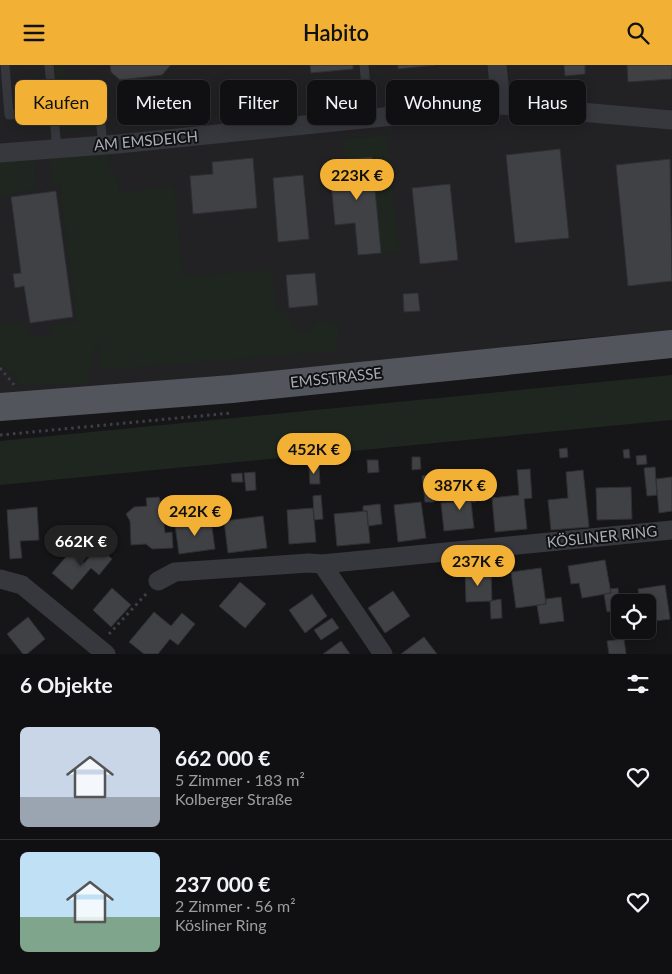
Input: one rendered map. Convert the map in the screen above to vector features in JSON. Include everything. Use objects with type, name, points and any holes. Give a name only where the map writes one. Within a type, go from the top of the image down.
[{"type":"main road","name":"EMSSTRASSE","points":[[0,407],[232,389],[672,344]]},
{"type":"street","points":[[497,65],[501,105]]},
{"type":"street","name":"AM EMSDEICH","points":[[376,118],[501,105],[672,120]]},
{"type":"street","name":"AM EMSDEICH","points":[[0,153],[307,125]]},
{"type":"street","name":"KÖSLINER RING","points":[[158,581],[174,572],[309,563],[322,565],[672,530]]},
{"type":"street","points":[[322,565],[383,654]]},
{"type":"street","points":[[0,579],[22,585],[102,651]]},
{"type":"lane","points":[[5,65],[9,115],[15,114]]},
{"type":"lane","points":[[49,65],[50,80]]},
{"type":"lane","points":[[364,65],[365,80]]},
{"type":"lane","points":[[55,125],[57,149]]},
{"type":"lane","points":[[101,125],[103,145]]},
{"type":"path","points":[[102,651],[158,581]]},
{"type":"shaded area","points":[[0,65],[672,65],[672,331],[548,341],[324,376],[0,402]]},
{"type":"shaded area","points":[[56,65],[64,65],[65,80],[57,80]]},
{"type":"shaded area","points":[[61,125],[94,125],[94,127],[62,131]]},
{"type":"shaded area","points":[[387,135],[399,253],[381,253],[372,157],[346,159],[343,140]]},
{"type":"shaded area","points":[[108,151],[110,171],[117,175],[120,193],[174,185],[183,276],[272,270],[277,309],[289,313],[290,325],[297,331],[311,330],[316,320],[340,324],[336,351],[101,370],[97,340],[87,383],[20,385],[15,376],[0,364],[0,325],[25,322],[27,336],[51,336],[49,326],[77,322],[59,184],[52,183],[49,156]]},
{"type":"shaded area","points":[[34,158],[36,189],[0,196],[0,163]]},
{"type":"shaded area","points":[[672,375],[672,420],[0,485],[0,441]]},
{"type":"building","points":[[110,65],[170,65],[162,75],[120,80],[111,72]]},
{"type":"building","points":[[310,65],[353,65],[353,69],[311,73]]},
{"type":"building","points":[[398,65],[435,65],[398,69]]},
{"type":"building","points":[[564,65],[585,65],[585,74],[565,76]]},
{"type":"building","points":[[627,65],[672,65],[672,79],[628,82]]},
{"type":"building","points":[[560,149],[569,238],[515,243],[506,155]]},
{"type":"building","points":[[372,157],[381,253],[358,255],[355,223],[335,225],[329,161]]},
{"type":"building","points":[[253,158],[257,208],[193,214],[190,176],[213,174],[212,162]]},
{"type":"building","points":[[670,159],[672,281],[628,286],[616,165]]},
{"type":"building","points":[[303,175],[309,239],[278,242],[273,178]]},
{"type":"building","points":[[450,184],[458,260],[420,264],[412,188]]},
{"type":"building","points":[[56,191],[73,317],[30,323],[24,286],[15,288],[13,274],[21,273],[11,197]]},
{"type":"building","points":[[315,273],[318,305],[289,308],[286,275]]},
{"type":"building","points":[[418,293],[420,311],[404,312],[403,294]]},
{"type":"building","points":[[567,448],[568,457],[560,458],[559,449]]},
{"type":"building","points":[[629,449],[630,458],[624,458],[623,450]]},
{"type":"building","points":[[646,455],[647,464],[637,465],[636,456]]},
{"type":"building","points":[[412,457],[420,457],[421,469],[412,470]]},
{"type":"building","points":[[367,460],[378,460],[379,472],[368,473]]},
{"type":"building","points":[[309,467],[319,467],[320,484],[310,484]]},
{"type":"building","points":[[655,467],[657,495],[647,496],[644,468]]},
{"type":"building","points":[[530,469],[532,498],[524,499],[527,529],[495,532],[492,498],[519,495],[517,470]]},
{"type":"building","points":[[583,470],[589,527],[551,530],[548,500],[568,498],[566,472]]},
{"type":"building","points":[[255,472],[256,490],[246,491],[244,473]]},
{"type":"building","points":[[242,473],[243,482],[232,482],[231,474]]},
{"type":"building","points":[[432,475],[434,502],[425,502],[422,476]]},
{"type":"building","points":[[672,477],[672,511],[659,513],[656,479]]},
{"type":"building","points":[[474,481],[476,502],[471,502],[474,528],[444,531],[441,503],[467,501],[465,482]]},
{"type":"building","points":[[631,487],[632,519],[597,520],[596,488]]},
{"type":"building","points":[[321,495],[323,519],[314,520],[313,496]]},
{"type":"building","points":[[159,497],[163,511],[159,517],[164,524],[165,533],[172,532],[173,548],[152,549],[146,544],[131,545],[130,521],[126,514],[134,507],[147,506],[146,498]]},
{"type":"building","points":[[421,502],[426,538],[398,542],[394,505]]},
{"type":"building","points":[[380,504],[382,524],[368,526],[367,511],[363,511],[363,506]]},
{"type":"building","points":[[37,507],[39,540],[20,541],[22,558],[10,559],[7,510]]},
{"type":"building","points":[[313,508],[316,542],[289,544],[287,510]]},
{"type":"building","points":[[367,511],[370,543],[337,546],[334,514]]},
{"type":"building","points":[[263,516],[267,548],[228,553],[224,521]]},
{"type":"building","points":[[211,520],[215,549],[179,554],[175,525]]},
{"type":"building","points":[[98,547],[112,559],[99,575],[91,568],[72,590],[52,573],[71,551],[84,563]]},
{"type":"building","points":[[605,560],[611,593],[582,598],[579,583],[571,584],[568,566]]},
{"type":"building","points":[[541,568],[546,604],[516,608],[511,572]]},
{"type":"building","points":[[491,571],[492,601],[466,602],[465,572]]},
{"type":"building","points":[[240,582],[266,604],[245,628],[219,606]]},
{"type":"building","points":[[665,585],[670,619],[656,621],[656,594],[639,594],[638,589]]},
{"type":"building","points":[[112,588],[131,605],[111,627],[93,610]]},
{"type":"building","points":[[618,588],[619,594],[611,594],[611,611],[607,612],[604,594],[611,593],[610,589]]},
{"type":"building","points":[[393,591],[410,616],[385,633],[368,608]]},
{"type":"building","points":[[312,594],[327,616],[305,633],[289,610]]},
{"type":"building","points":[[561,597],[564,621],[540,624],[537,605],[546,604],[546,599]]},
{"type":"building","points":[[501,599],[502,618],[491,619],[490,601]]},
{"type":"building","points":[[154,612],[171,626],[182,613],[195,624],[178,645],[170,639],[158,654],[144,654],[129,642]]},
{"type":"building","points":[[28,617],[45,639],[27,654],[23,654],[7,634]]},
{"type":"building","points":[[332,618],[339,628],[321,640],[314,630]]},
{"type":"building","points":[[424,637],[437,654],[401,654]]},
{"type":"building","points":[[624,639],[626,654],[609,654],[607,641]]},
{"type":"building","points":[[341,641],[350,654],[323,654]]}]
